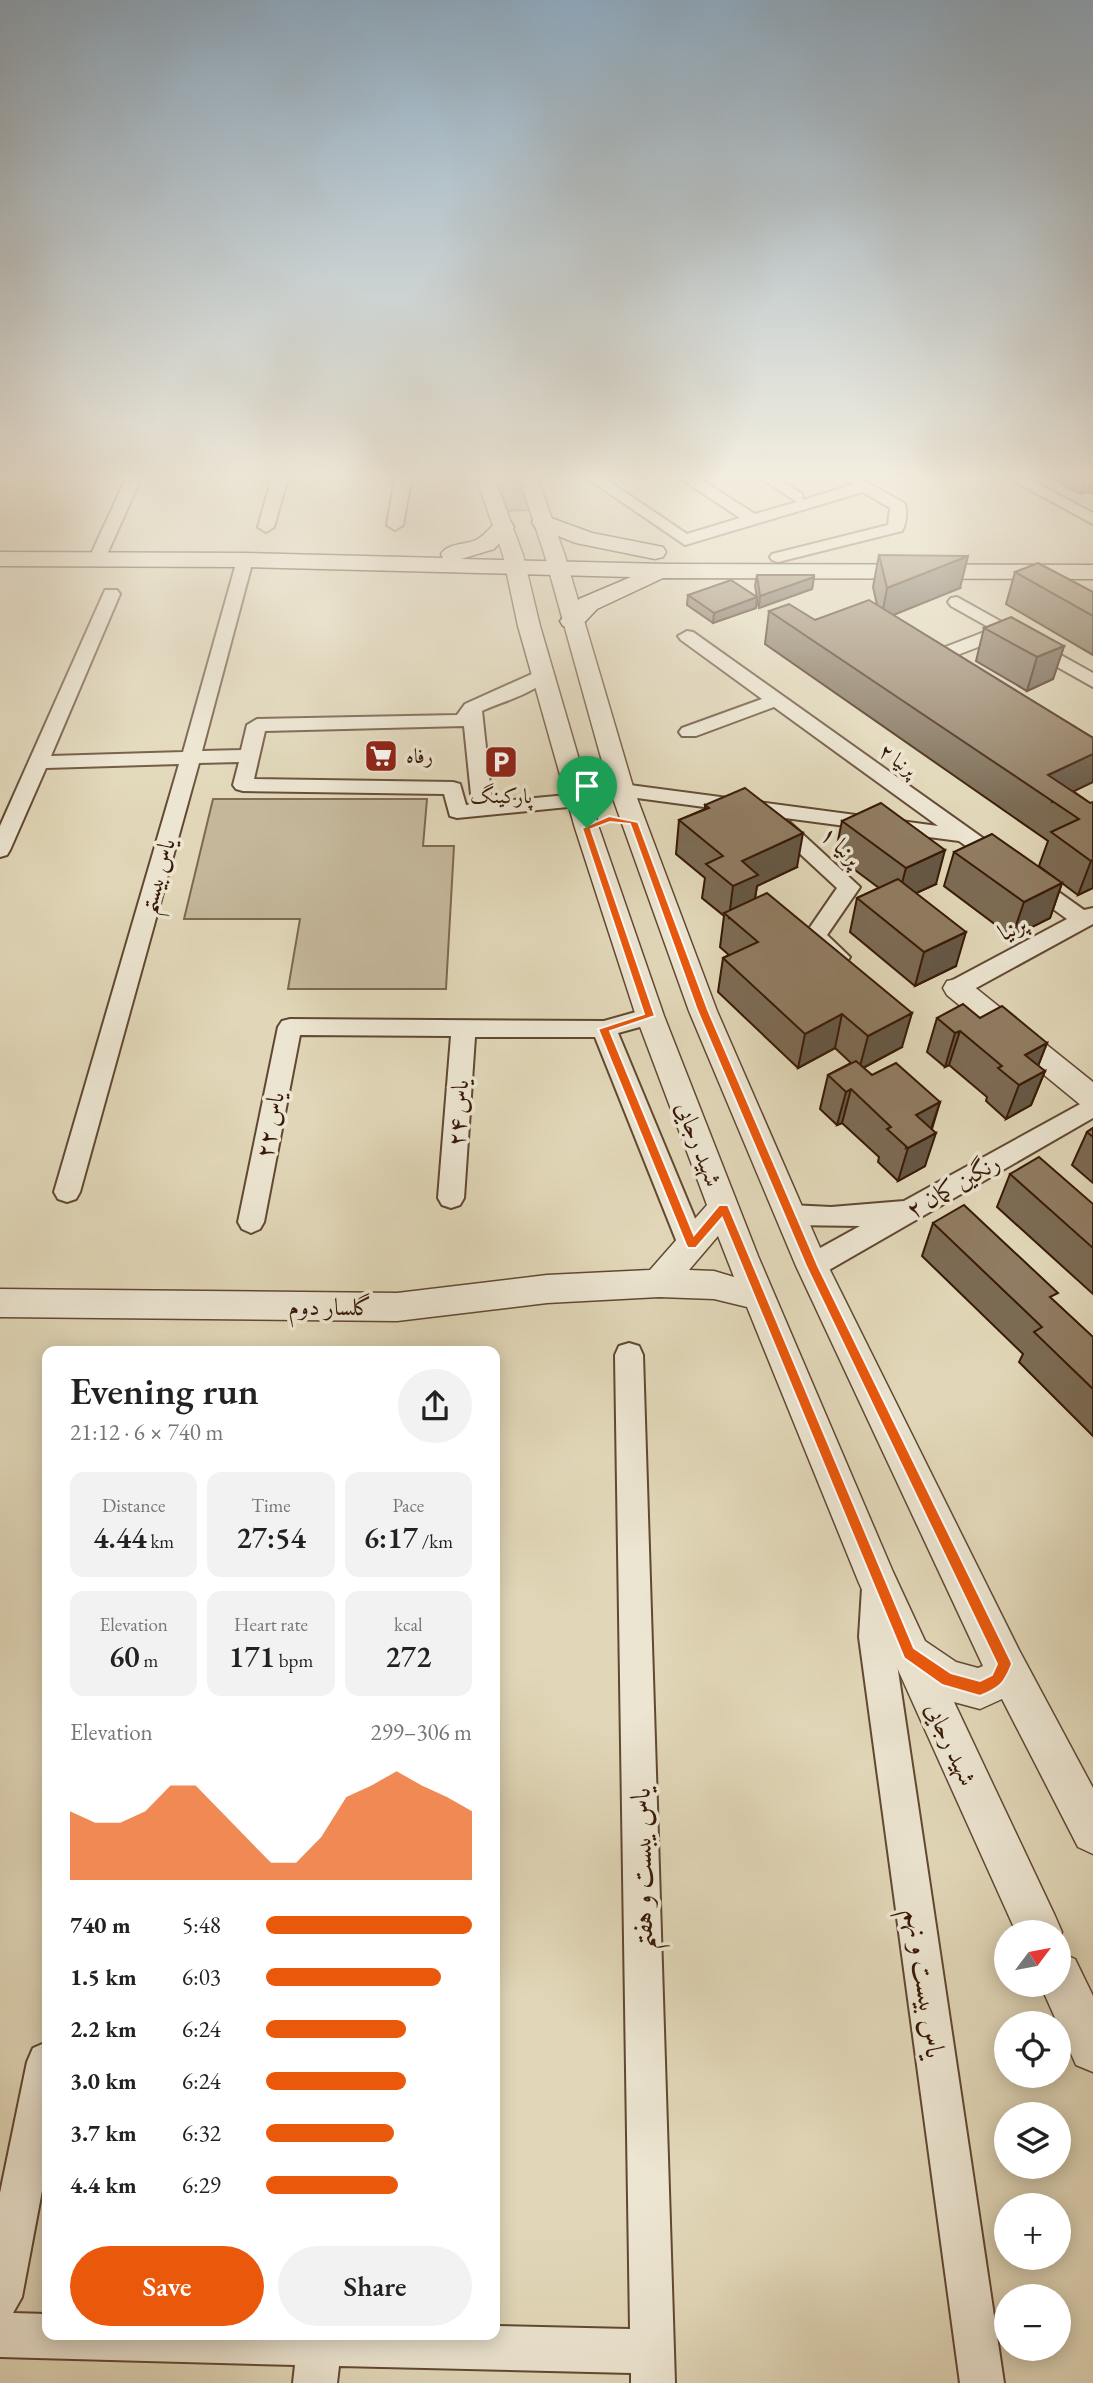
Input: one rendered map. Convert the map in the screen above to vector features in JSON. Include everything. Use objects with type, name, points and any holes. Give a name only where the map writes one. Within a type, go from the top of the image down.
[{"type":"main road","points":[[572,621],[587,604],[629,585]]},
{"type":"main road","points":[[1064,585],[1093,595]]},
{"type":"street","name":"یاس بیستم","points":[[67,1192],[237,585]]},
{"type":"street","points":[[562,585],[622,790],[702,1010],[812,1266],[1005,1664],[1093,1832]]},
{"type":"street","points":[[521,586],[539,619],[550,617],[572,621]]},
{"type":"street","name":"شهید رجایی","points":[[521,586],[582,814],[650,1016],[723,1208],[878,1583],[1033,1920]]},
{"type":"street","points":[[0,850],[10,803],[38,762],[111,594]]},
{"type":"street","points":[[957,601],[1093,681]]},
{"type":"street","points":[[933,658],[1006,630]]},
{"type":"street","name":"پرنیا ۲","points":[[687,636],[964,836],[1088,917]]},
{"type":"street","points":[[472,708],[522,687],[543,674]]},
{"type":"street","points":[[689,732],[776,700]]},
{"type":"street","points":[[472,708],[470,715],[461,721],[447,723],[257,725],[243,785],[453,788],[457,812],[483,809],[582,814],[634,822]]},
{"type":"street","points":[[472,708],[483,809]]},
{"type":"street","points":[[38,762],[249,756]]},
{"type":"street","points":[[622,790],[964,836]]},
{"type":"street","name":"پرنیا ۱","points":[[762,809],[849,887],[815,936],[859,975]]},
{"type":"street","points":[[902,828],[929,810]]},
{"type":"street","name":"پرنیا","points":[[957,988],[1088,917]]},
{"type":"street","points":[[957,988],[1093,1098]]},
{"type":"street","points":[[464,1028],[604,1029],[650,1016]]},
{"type":"street","name":"یاس ۲۲","points":[[251,1222],[290,1027],[464,1028]]},
{"type":"street","name":"یاس ۲۴","points":[[452,1198],[464,1028]]},
{"type":"street","points":[[604,1029],[692,1245]]},
{"type":"street","name":"رنگین کمان ۲","points":[[812,1266],[1093,1107]]},
{"type":"street","points":[[659,1283],[723,1208]]},
{"type":"street","points":[[790,1215],[818,1219],[847,1218],[915,1208]]},
{"type":"street","name":"گلسار دوم","points":[[0,1303],[397,1307],[547,1289],[659,1283],[714,1285],[735,1288],[759,1297]]},
{"type":"street","name":"یاس یبست و هفتم","points":[[629,1355],[653,2367]]},
{"type":"street","name":"یاس بیست و نهم","points":[[878,1583],[876,1637],[982,2383]]},
{"type":"street","points":[[909,1653],[947,1680],[980,1689],[997,1680],[1005,1664]]},
{"type":"street","points":[[1069,1997],[1093,2048]]},
{"type":"street","points":[[0,2297],[42,2087]]},
{"type":"street","points":[[0,2335],[42,2338]]},
{"type":"street","points":[[84,2340],[318,2354],[653,2367]]},
{"type":"shaded area","points":[[213,799],[427,799],[423,846],[454,846],[446,989],[288,989],[300,919],[184,919]]},
{"type":"building","points":[[716,585],[739,585],[757,597],[714,613],[688,595]]},
{"type":"building","points":[[758,585],[791,585],[760,596]]},
{"type":"building","points":[[1038,585],[1080,585],[1093,592],[1093,616]]},
{"type":"building","points":[[869,600],[1093,738],[1093,754],[1048,775],[1090,803],[1093,802],[1093,860],[1051,832],[1079,819],[769,611],[789,604],[815,620]]},
{"type":"building","points":[[1011,617],[1064,646],[1037,657],[984,628]]},
{"type":"building","points":[[745,788],[803,833],[742,861],[758,875],[733,886],[706,864],[723,856],[679,820],[709,808],[705,805]]},
{"type":"building","points":[[881,803],[945,850],[906,868],[842,821]]},
{"type":"building","points":[[992,834],[1062,883],[1024,902],[954,852]]},
{"type":"building","points":[[898,879],[966,932],[924,952],[857,898]]},
{"type":"building","points":[[767,893],[912,1013],[868,1036],[842,1014],[805,1034],[723,958],[758,942],[724,913]]},
{"type":"building","points":[[963,1004],[980,1018],[1002,1006],[1047,1043],[1025,1055],[1045,1071],[1019,1085],[998,1068],[1002,1066],[960,1031],[955,1033],[937,1018]]},
{"type":"building","points":[[856,1061],[872,1075],[896,1063],[940,1102],[916,1115],[936,1133],[908,1148],[887,1129],[891,1127],[851,1089],[846,1092],[828,1075]]},
{"type":"building","points":[[1039,1157],[1093,1204],[1093,1248],[1010,1174]]},
{"type":"building","points":[[964,1205],[1058,1293],[1050,1297],[1093,1337],[1093,1389],[1034,1332],[1042,1327],[933,1223]]},
{"type":"place","name":"رفاه","points":[[381,756]]},
{"type":"place","name":"پارکینگ","points":[[501,762]]},
{"type":"route","points":[[609,819],[634,822],[702,1010],[812,1266],[1005,1664],[997,1680],[980,1689],[947,1680],[909,1653],[723,1208],[692,1245],[604,1029],[650,1016],[587,828],[609,819]]}]
